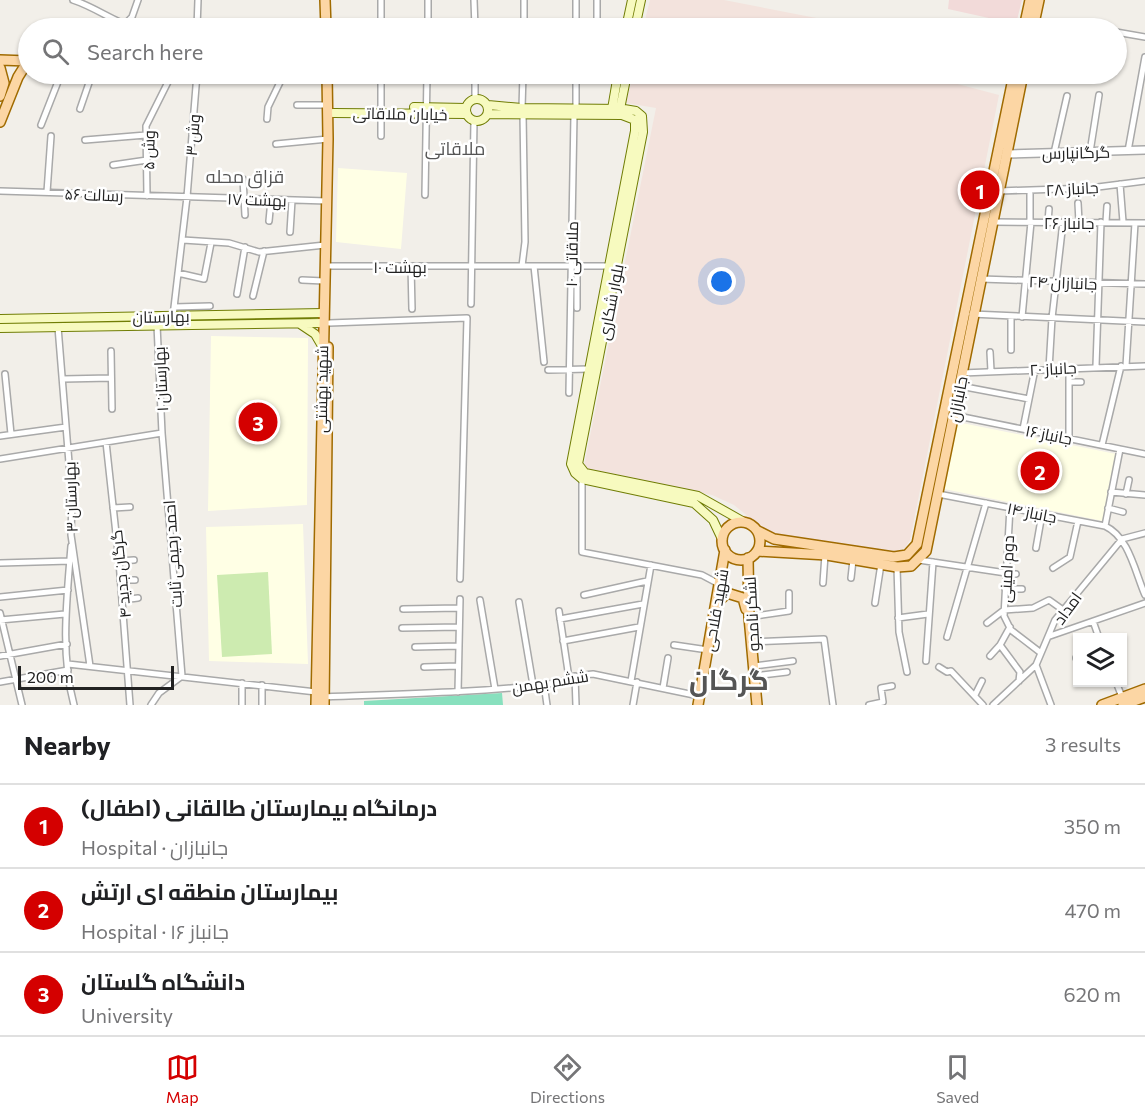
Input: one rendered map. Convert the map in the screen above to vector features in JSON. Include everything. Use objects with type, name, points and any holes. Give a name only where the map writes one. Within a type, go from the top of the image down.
[{"type":"main road","points":[[325,0],[328,18]]},
{"type":"main road","points":[[329,18],[330,0]]},
{"type":"main road","points":[[629,18],[632,0]]},
{"type":"main road","points":[[637,18],[641,0]]},
{"type":"main road","points":[[1026,18],[1030,0]]},
{"type":"main road","points":[[1035,18],[1039,0]]},
{"type":"main road","points":[[0,60],[18,61]]},
{"type":"main road","points":[[0,68],[4,82],[0,96]]},
{"type":"main road","points":[[0,122],[18,77]]},
{"type":"main road","name":"شهید بهشتی","points":[[326,313],[330,266],[330,110],[328,84]]},
{"type":"main road","name":"شهید بهشتی","points":[[316,705],[321,698],[326,323],[324,281],[331,84]]},
{"type":"main road","points":[[616,111],[618,84]]},
{"type":"main road","points":[[618,97],[623,84]]},
{"type":"main road","name":"جانبازان","points":[[757,551],[798,547],[894,557],[907,555],[917,544],[953,415],[962,372],[969,314],[981,279],[1007,154],[1014,84]]},
{"type":"main road","name":"جانبازان","points":[[758,531],[774,539],[825,555],[897,567],[911,566],[926,550],[938,494],[940,458],[1013,97],[1019,84]]},
{"type":"main road","points":[[488,105],[488,114],[483,120],[474,121],[467,111],[475,98],[482,99],[488,105],[522,111]]},
{"type":"main road","name":"خیابان ملاقاتی","points":[[330,110],[467,111]]},
{"type":"main road","points":[[488,114],[522,111],[616,111],[628,116],[636,124],[594,360],[588,369],[571,453],[575,473],[582,479],[694,503],[713,520],[723,539],[725,550],[734,558],[748,558],[757,551],[760,540],[758,531],[744,522],[729,526],[723,539]]},
{"type":"main road","name":"بلوار شکاری","points":[[616,111],[636,111],[642,116],[643,132],[594,360],[579,455],[580,470],[698,496],[744,522]]},
{"type":"main road","name":"بهارستان","points":[[0,319],[173,311],[195,315],[326,313]]},
{"type":"main road","points":[[195,315],[195,324]]},
{"type":"main road","points":[[299,323],[315,333],[322,346]]},
{"type":"main road","name":"شهید بهشتی","points":[[322,574],[322,346],[326,323]]},
{"type":"main road","name":"بهارستان","points":[[0,328],[326,323]]},
{"type":"main road","name":"شهید فلاحی","points":[[699,701],[725,550]]},
{"type":"main road","name":"لشکر نامجو","points":[[748,558],[749,617],[757,705]]},
{"type":"main road","points":[[717,603],[727,593],[736,594],[743,598],[749,617]]},
{"type":"main road","points":[[1122,701],[1145,689]]},
{"type":"main road","points":[[1102,705],[1145,697]]},
{"type":"street","points":[[73,0],[90,3],[111,18]]},
{"type":"street","points":[[131,18],[138,0]]},
{"type":"street","points":[[197,18],[198,0]]},
{"type":"street","points":[[381,0],[381,18]]},
{"type":"street","points":[[428,0],[428,18]]},
{"type":"street","points":[[474,0],[475,18]]},
{"type":"street","points":[[524,0],[524,18]]},
{"type":"street","points":[[576,0],[576,18]]},
{"type":"street","points":[[597,0],[597,18]]},
{"type":"street","points":[[1127,34],[1145,37]]},
{"type":"street","points":[[1128,151],[1144,73],[1145,57]]},
{"type":"street","points":[[41,125],[57,84]]},
{"type":"street","points":[[80,109],[89,84]]},
{"type":"street","name":"وش ۵","points":[[147,196],[146,126],[167,84]]},
{"type":"street","name":"وش ۳","points":[[173,311],[183,240],[196,84]]},
{"type":"street","points":[[267,119],[268,107],[279,84]]},
{"type":"street","points":[[381,84],[381,136]]},
{"type":"street","points":[[425,195],[427,84]]},
{"type":"street","points":[[475,84],[475,98]]},
{"type":"street","points":[[522,266],[525,242],[523,84]]},
{"type":"street","name":"۱۰ ملاقاتی","points":[[575,84],[569,393],[575,266]]},
{"type":"street","points":[[1090,152],[1099,95]]},
{"type":"street","points":[[1054,153],[1067,96]]},
{"type":"street","points":[[297,105],[330,110]]},
{"type":"street","points":[[471,304],[474,121]]},
{"type":"street","points":[[85,140],[146,135]]},
{"type":"street","points":[[47,192],[51,136]]},
{"type":"street","points":[[276,144],[328,138]]},
{"type":"street","name":"گرگانپارس","points":[[1007,154],[1145,150]]},
{"type":"street","points":[[113,165],[147,160]]},
{"type":"street","points":[[243,179],[244,215]]},
{"type":"street","name":"جانباز ۲۸","points":[[999,191],[1090,188],[1145,181]]},
{"type":"street","points":[[1120,184],[1122,222]]},
{"type":"street","name":"۵۶ رسالت","points":[[0,191],[187,197]]},
{"type":"street","points":[[1022,317],[1031,222],[1030,194]]},
{"type":"street","name":"بهشت ۱۷","points":[[187,197],[327,201]]},
{"type":"street","points":[[269,221],[271,200]]},
{"type":"street","points":[[290,232],[292,200]]},
{"type":"street","points":[[1078,203],[1079,222]]},
{"type":"street","points":[[1096,366],[1099,253],[1107,206]]},
{"type":"street","points":[[1048,222],[1049,209]]},
{"type":"street","name":"جانباز ۲۶","points":[[993,222],[1145,223]]},
{"type":"street","points":[[1049,369],[1052,318],[1063,222]]},
{"type":"street","points":[[1102,445],[1123,366],[1135,222]]},
{"type":"street","points":[[183,240],[229,243],[259,252],[325,245]]},
{"type":"street","points":[[178,273],[204,279],[210,243]]},
{"type":"street","points":[[237,294],[245,248]]},
{"type":"street","points":[[253,296],[264,251]]},
{"type":"street","name":"بهشت ۱۰","points":[[330,266],[609,266]]},
{"type":"street","points":[[411,266],[412,309]]},
{"type":"street","points":[[534,266],[544,362]]},
{"type":"street","points":[[575,266],[577,308]]},
{"type":"street","name":"جانبازان ۲۴","points":[[981,279],[1145,284]]},
{"type":"street","points":[[302,280],[324,281]]},
{"type":"street","points":[[173,311],[210,306]]},
{"type":"street","points":[[969,314],[1145,322]]},
{"type":"street","points":[[1011,316],[1011,350]]},
{"type":"street","points":[[326,323],[467,318],[460,579]]},
{"type":"street","name":"۱ بهارستان","points":[[157,325],[162,433]]},
{"type":"street","name":"بهارستان ۳","points":[[58,327],[68,449],[71,535],[90,666]]},
{"type":"street","points":[[111,351],[112,409]]},
{"type":"street","points":[[990,352],[991,371]]},
{"type":"street","name":"۲۰ جانباز","points":[[962,372],[1145,366]]},
{"type":"street","points":[[1069,368],[1069,438]]},
{"type":"street","points":[[548,370],[588,369]]},
{"type":"street","points":[[1023,429],[1035,369]]},
{"type":"street","points":[[5,374],[11,434]]},
{"type":"street","points":[[63,379],[111,378]]},
{"type":"street","points":[[1069,382],[1081,382]]},
{"type":"street","points":[[959,386],[1029,399]]},
{"type":"street","name":"جانباز ۱۶","points":[[953,415],[1144,454]]},
{"type":"street","points":[[0,436],[66,427]]},
{"type":"street","points":[[0,459],[162,433]]},
{"type":"street","name":"احمد رحیمی ثابت","points":[[162,433],[182,676]]},
{"type":"street","name":"گرگان جدید ۴","points":[[106,442],[129,670],[130,705]]},
{"type":"street","points":[[1144,454],[1145,446]]},
{"type":"street","points":[[1105,526],[1120,449]]},
{"type":"street","points":[[582,479],[582,552],[702,575],[720,585]]},
{"type":"street","points":[[1126,494],[1129,480]]},
{"type":"street","points":[[1111,492],[1145,495]]},
{"type":"street","name":"جانباز ۱۴","points":[[938,494],[1105,526],[1115,531],[1122,539]]},
{"type":"street","points":[[947,636],[986,503]]},
{"type":"street","points":[[113,508],[130,507]]},
{"type":"street","name":"دوم امینی","points":[[1010,507],[1004,616],[1011,628]]},
{"type":"street","points":[[1108,508],[1123,512]]},
{"type":"street","points":[[1036,548],[1042,514]]},
{"type":"street","points":[[1053,568],[1070,557],[1078,521]]},
{"type":"street","points":[[1145,533],[1122,539],[1145,596]]},
{"type":"street","points":[[71,535],[65,614],[68,667],[74,705]]},
{"type":"street","name":"امداد","points":[[993,705],[1036,665],[1055,620],[1122,539]]},
{"type":"street","points":[[823,583],[825,555]]},
{"type":"street","points":[[119,561],[134,560]]},
{"type":"street","points":[[851,578],[853,560]]},
{"type":"street","points":[[919,560],[1016,574]]},
{"type":"street","points":[[0,563],[70,561]]},
{"type":"street","points":[[926,661],[933,562]]},
{"type":"street","points":[[875,603],[881,564]]},
{"type":"street","points":[[633,705],[639,627],[651,565]]},
{"type":"street","points":[[897,567],[898,618],[907,672]]},
{"type":"street","points":[[120,580],[135,580]]},
{"type":"street","points":[[584,595],[647,581]]},
{"type":"street","points":[[1005,589],[1022,589]]},
{"type":"street","points":[[0,597],[68,590]]},
{"type":"street","points":[[749,617],[789,611],[789,593]]},
{"type":"street","points":[[122,600],[138,598]]},
{"type":"street","points":[[458,692],[460,599]]},
{"type":"street","points":[[480,600],[495,689]]},
{"type":"street","points":[[987,623],[1004,610],[1033,608],[1048,600],[1063,610]]},
{"type":"street","points":[[519,602],[533,685]]},
{"type":"street","points":[[1050,636],[1145,603]]},
{"type":"street","points":[[560,619],[643,604]]},
{"type":"street","points":[[403,609],[459,608]]},
{"type":"street","points":[[559,611],[576,705]]},
{"type":"street","points":[[0,613],[2,632],[10,654],[22,705]]},
{"type":"street","points":[[1,620],[65,614]]},
{"type":"street","points":[[898,618],[928,614]]},
{"type":"street","points":[[1093,621],[1097,633]]},
{"type":"street","points":[[402,628],[459,627]]},
{"type":"street","points":[[563,641],[639,627]]},
{"type":"street","points":[[990,656],[1011,628],[1041,653]]},
{"type":"street","points":[[751,642],[824,639],[833,705]]},
{"type":"street","points":[[0,656],[67,644]]},
{"type":"street","points":[[674,645],[708,650]]},
{"type":"street","points":[[1000,645],[1020,672],[1018,683]]},
{"type":"street","points":[[415,647],[459,646]]},
{"type":"street","points":[[663,688],[668,658]]},
{"type":"street","points":[[754,671],[793,661]]},
{"type":"street","points":[[1036,665],[1051,705]]},
{"type":"street","name":"ششم بهمن","points":[[0,682],[68,667],[90,666],[242,683],[321,698],[495,689],[603,674],[663,688],[699,701]]},
{"type":"street","points":[[424,667],[458,666]]},
{"type":"street","points":[[939,667],[947,672],[951,671],[983,705]]},
{"type":"street","points":[[754,671],[787,672]]},
{"type":"street","points":[[151,705],[159,693],[182,676]]},
{"type":"street","points":[[975,695],[982,681]]},
{"type":"street","points":[[242,683],[242,705]]},
{"type":"street","points":[[544,684],[547,705]]},
{"type":"street","points":[[262,686],[262,705]]},
{"type":"street","points":[[868,705],[883,702],[880,688],[892,686]]},
{"type":"shaded area","points":[[650,0],[724,0],[817,18],[646,18]]},
{"type":"shaded area","points":[[949,0],[1022,0],[1018,18],[989,18],[948,9]]},
{"type":"shaded area","points":[[631,84],[958,84],[999,95],[910,540],[905,548],[896,551],[771,535],[734,505],[712,495],[583,471],[656,108],[626,103]]},
{"type":"shaded area","points":[[338,168],[407,173],[401,249],[336,242]]},
{"type":"shaded area","points":[[211,336],[308,338],[307,505],[208,511]]},
{"type":"shaded area","points":[[957,422],[1116,454],[1103,521],[944,489]]},
{"type":"shaded area","points":[[303,524],[308,664],[209,661],[206,527]]},
{"type":"green space","points":[[268,572],[272,654],[222,657],[217,575]]},
{"type":"green space","points":[[502,693],[503,705],[364,705],[364,701]]},
{"type":"place","name":"درمانگاه بیمارستان طالقانی (اطفال)","points":[[980,190]]},
{"type":"place","name":"دانشگاه گلستان","points":[[258,422]]},
{"type":"place","name":"بیمارستان منطقه ای ارتش","points":[[1040,471]]},
{"type":"district","name":"ملاقاتی","points":[[455,148]]},
{"type":"district","name":"قزاق محله","points":[[245,176]]},
{"type":"district","name":"گرگان","points":[[729,679]]}]
